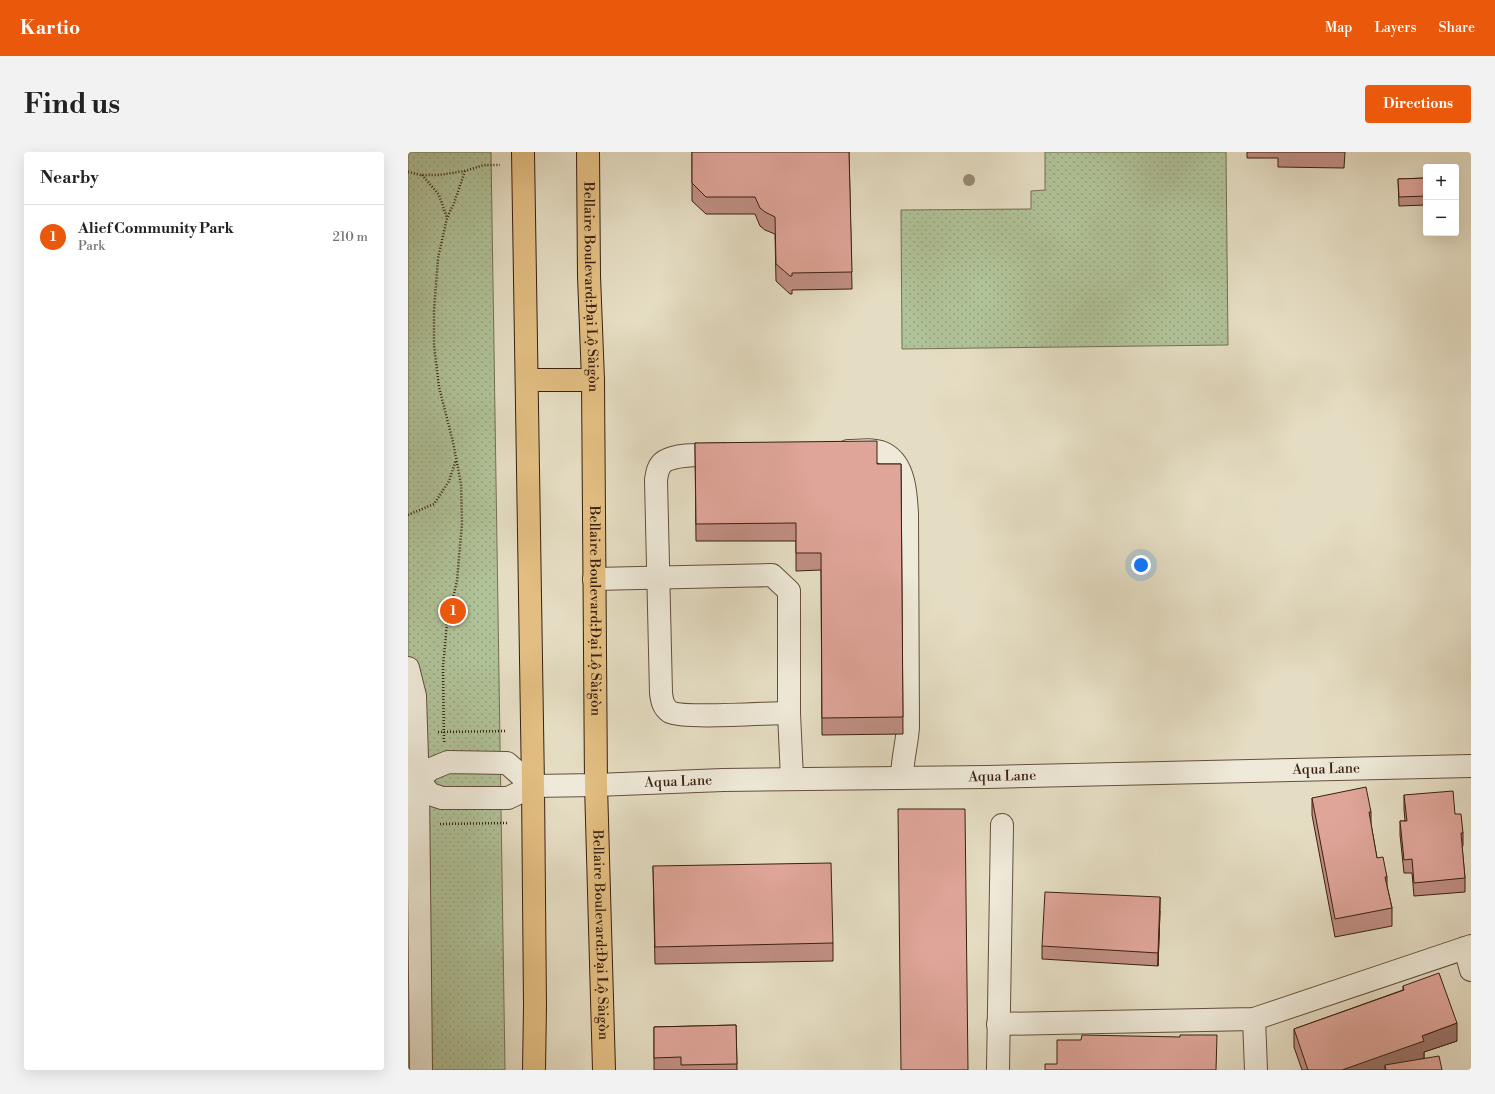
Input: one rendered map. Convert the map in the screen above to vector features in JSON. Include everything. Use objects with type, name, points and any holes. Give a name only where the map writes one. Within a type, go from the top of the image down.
[{"type":"main road","points":[[523,152],[534,786],[534,1070]]},
{"type":"main road","name":"Bellaire Boulevard;Đại Lộ Sàigòn","points":[[588,152],[589,276],[593,380],[596,785],[604,1070]]},
{"type":"main road","points":[[526,380],[593,380]]},
{"type":"street","points":[[832,452],[873,451],[885,453],[893,461],[901,475],[905,490],[907,522],[908,727],[902,765],[902,778]]},
{"type":"street","points":[[745,454],[690,455],[674,457],[664,461],[658,469],[656,480],[657,578],[661,693],[663,705],[671,712],[688,715],[789,713]]},
{"type":"street","points":[[594,579],[772,575],[789,591],[789,713],[792,779]]},
{"type":"street","points":[[408,668],[415,696],[415,837],[421,1070]]},
{"type":"street","points":[[445,763],[507,763],[534,786],[508,798],[442,798],[430,794],[415,785],[431,769],[445,763]]},
{"type":"street","name":"Aqua Lane","points":[[534,786],[722,780],[995,777],[1471,766]]},
{"type":"street","points":[[998,1070],[1002,825]]},
{"type":"street","points":[[998,1024],[1254,1019],[1468,947],[1471,970]]},
{"type":"street","points":[[1254,1019],[1256,1070]]},
{"type":"path","points":[[408,172],[421,175],[439,175],[465,171],[484,164],[500,164]]},
{"type":"path","points":[[445,763],[443,666],[447,623],[457,581],[462,523],[461,484],[440,387],[434,346],[434,312],[438,258],[448,218],[465,171]]},
{"type":"path","points":[[421,175],[439,195],[448,218]]},
{"type":"path","points":[[408,515],[434,504],[449,481],[456,460]]},
{"type":"path","points":[[416,733],[507,731]]},
{"type":"path","points":[[446,798],[448,824]]},
{"type":"path","points":[[415,837],[448,824],[508,824]]},
{"type":"green space","points":[[408,152],[491,152],[505,1070],[408,1070]]},
{"type":"green space","points":[[1045,152],[1226,152],[1228,345],[902,349],[901,210],[1031,209],[1031,191],[1045,190]]},
{"type":"building","points":[[692,152],[849,152],[852,272],[792,273],[792,276],[790,276],[776,264],[775,217],[760,208],[755,197],[706,197],[692,183]]},
{"type":"building","points":[[1423,178],[1423,196],[1399,197],[1398,179]]},
{"type":"building","points":[[877,441],[877,464],[901,464],[903,717],[822,718],[821,553],[796,553],[796,523],[696,524],[695,443]]},
{"type":"building","points":[[1366,787],[1377,858],[1383,857],[1387,877],[1385,877],[1392,908],[1335,919],[1312,798]]},
{"type":"building","points":[[1453,791],[1455,814],[1461,814],[1465,878],[1414,883],[1412,859],[1404,860],[1400,821],[1407,821],[1404,795]]},
{"type":"building","points":[[898,809],[965,809],[968,1070],[901,1070]]},
{"type":"building","points":[[831,863],[833,943],[655,947],[653,866]]},
{"type":"building","points":[[1045,892],[1160,897],[1158,953],[1042,946]]},
{"type":"building","points":[[1439,973],[1457,1023],[1422,1036],[1424,1041],[1342,1070],[1308,1070],[1294,1029],[1404,990],[1403,986]]},
{"type":"building","points":[[736,1025],[737,1064],[681,1065],[681,1057],[654,1058],[654,1027]]},
{"type":"building","points":[[1082,1035],[1180,1037],[1180,1035],[1217,1035],[1216,1070],[1045,1070],[1045,1064],[1057,1064],[1057,1040],[1081,1040]]},
{"type":"building","points":[[1439,1056],[1442,1070],[1386,1070],[1385,1065]]},
{"type":"place","name":"Alief Community Park","points":[[453,611]]}]
